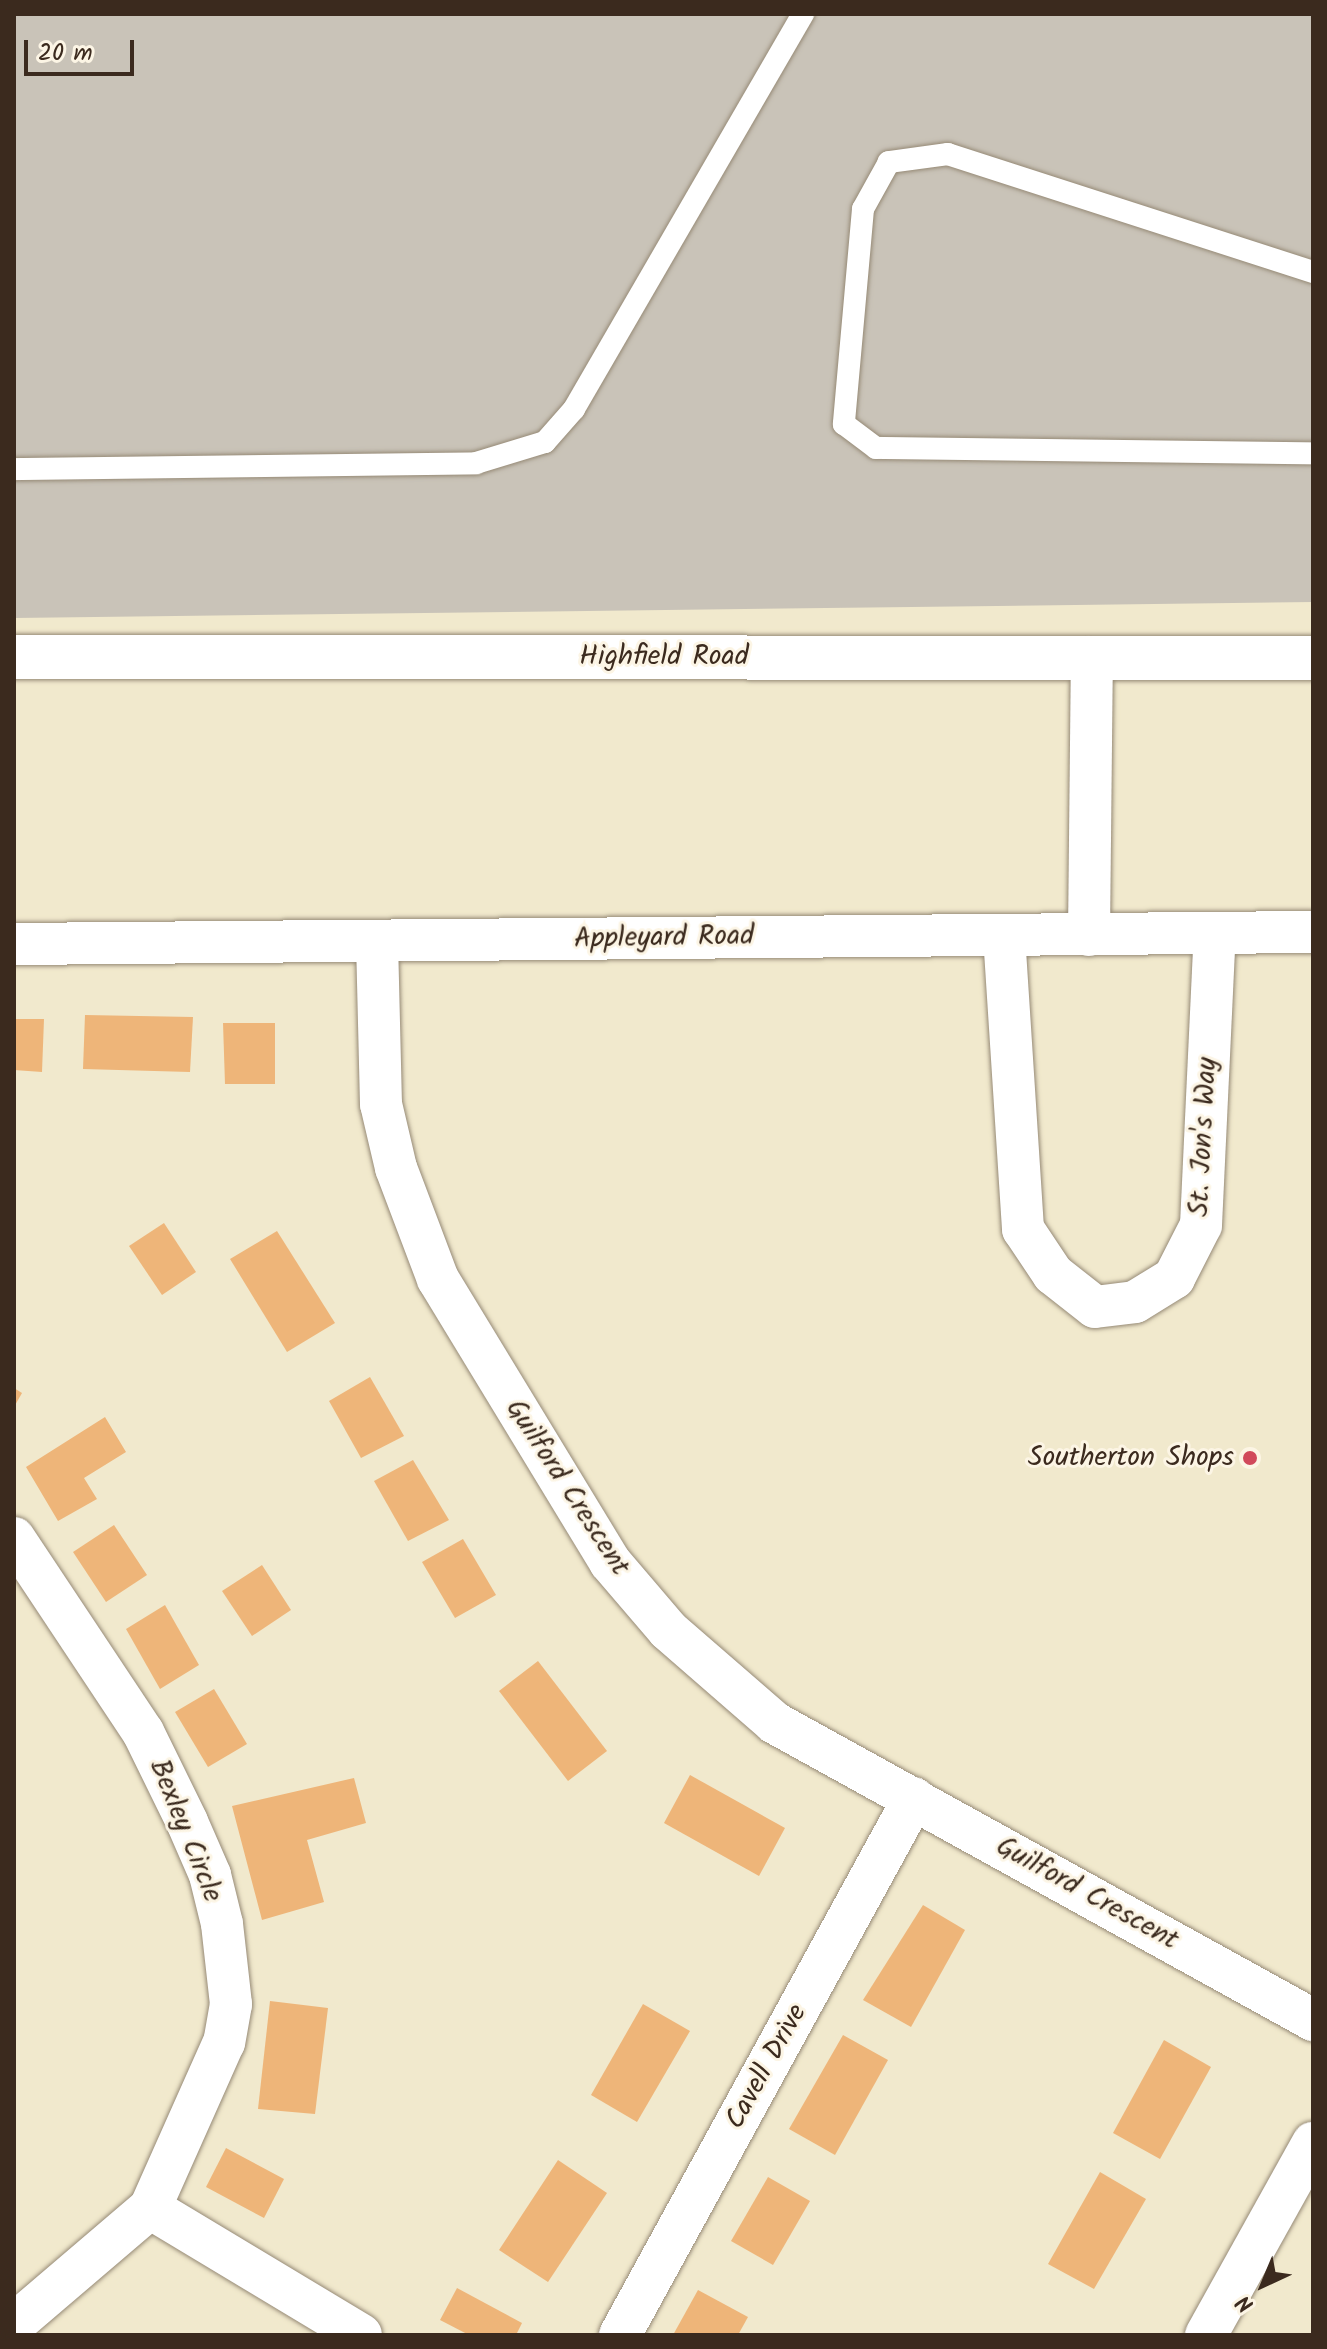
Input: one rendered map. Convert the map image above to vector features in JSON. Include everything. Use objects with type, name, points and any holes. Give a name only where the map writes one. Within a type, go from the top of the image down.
[{"type":"street","name":"Highfield Road","points":[[14,657],[1313,658]]},
{"type":"street","points":[[1089,935],[1092,657]]},
{"type":"street","name":"Appleyard Road","points":[[14,944],[1313,932]]},
{"type":"street","name":"St. Jon's Way","points":[[1004,935],[1023,1229],[1053,1274],[1095,1307],[1135,1302],[1174,1278],[1201,1225],[1215,933]]},
{"type":"street","name":"Guilford Crescent","points":[[377,941],[381,1104],[396,1168],[438,1279],[610,1562],[668,1630],[775,1723],[1313,2020]]},
{"type":"street","name":"Bexley Circle","points":[[14,1538],[143,1732],[210,1875],[222,1924],[231,2004],[224,2042],[150,2208],[14,2324]]},
{"type":"street","name":"Cavell Drive","points":[[620,2335],[914,1798]]},
{"type":"street","points":[[1206,2335],[1313,2143]]},
{"type":"street","points":[[150,2208],[361,2335]]},
{"type":"lane","points":[[14,469],[476,463],[545,442],[574,409],[803,14]]},
{"type":"lane","points":[[1313,272],[948,154],[889,162],[863,209],[844,424],[876,448],[1313,453]]},
{"type":"shaded area","points":[[14,14],[1313,14],[1313,602],[14,618]]},
{"type":"building","points":[[85,1015],[193,1017],[190,1072],[83,1069]]},
{"type":"building","points":[[14,1019],[44,1019],[42,1072],[14,1070]]},
{"type":"building","points":[[223,1023],[275,1023],[275,1084],[225,1084]]},
{"type":"building","points":[[164,1223],[196,1272],[162,1295],[129,1246]]},
{"type":"building","points":[[277,1231],[335,1323],[287,1352],[230,1259]]},
{"type":"building","points":[[370,1377],[404,1436],[361,1458],[329,1401]]},
{"type":"building","points":[[14,1388],[22,1393],[14,1407]]},
{"type":"building","points":[[105,1417],[126,1452],[84,1478],[97,1499],[58,1521],[26,1467]]},
{"type":"building","points":[[413,1460],[449,1520],[408,1541],[374,1481]]},
{"type":"building","points":[[114,1525],[147,1575],[106,1602],[73,1552]]},
{"type":"building","points":[[463,1539],[496,1595],[455,1618],[422,1562]]},
{"type":"building","points":[[262,1565],[291,1610],[252,1636],[222,1591]]},
{"type":"building","points":[[165,1605],[199,1665],[160,1689],[126,1629]]},
{"type":"building","points":[[538,1661],[607,1751],[568,1781],[499,1691]]},
{"type":"building","points":[[214,1689],[247,1744],[208,1767],[175,1712]]},
{"type":"building","points":[[690,1775],[785,1828],[759,1876],[664,1823]]},
{"type":"building","points":[[354,1778],[366,1823],[307,1840],[324,1902],[262,1920],[232,1806]]},
{"type":"building","points":[[923,1905],[965,1930],[911,2027],[863,2000]]},
{"type":"building","points":[[270,2001],[328,2008],[315,2114],[258,2109]]},
{"type":"building","points":[[643,2004],[690,2031],[637,2122],[591,2095]]},
{"type":"building","points":[[843,2035],[888,2060],[835,2155],[789,2129]]},
{"type":"building","points":[[1164,2040],[1211,2067],[1160,2159],[1113,2133]]},
{"type":"building","points":[[226,2148],[284,2179],[264,2218],[206,2187]]},
{"type":"building","points":[[558,2160],[607,2193],[548,2282],[499,2250]]},
{"type":"building","points":[[1100,2172],[1146,2199],[1094,2289],[1048,2264]]},
{"type":"building","points":[[768,2177],[810,2201],[773,2265],[731,2241]]},
{"type":"building","points":[[457,2288],[522,2323],[516,2335],[469,2335],[440,2320]]},
{"type":"building","points":[[698,2290],[748,2317],[738,2335],[673,2335]]},
{"type":"place","name":"Southerton Shops","points":[[1250,1458]]}]
